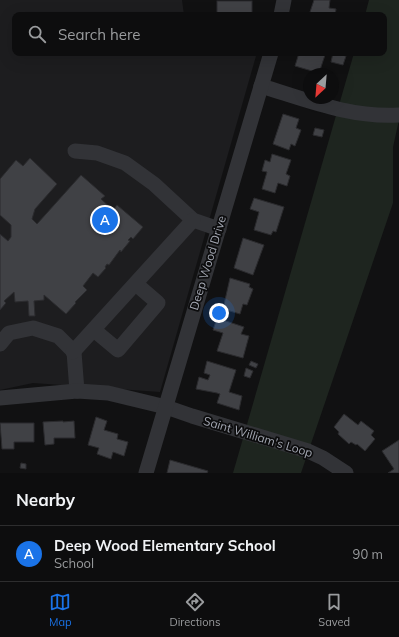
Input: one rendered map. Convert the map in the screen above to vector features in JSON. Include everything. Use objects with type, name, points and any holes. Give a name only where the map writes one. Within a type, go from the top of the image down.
[{"type":"street","points":[[282,12],[284,0]]},
{"type":"street","name":"Deep Wood Drive","points":[[146,473],[270,56]]},
{"type":"street","points":[[262,86],[348,112],[367,115],[399,115]]},
{"type":"street","points":[[75,151],[97,153],[125,163],[154,184],[193,220],[219,229]]},
{"type":"street","points":[[73,352],[193,220]]},
{"type":"street","points":[[94,330],[118,350],[158,303],[136,284]]},
{"type":"street","points":[[0,344],[9,333],[33,328],[58,336],[73,352],[77,391]]},
{"type":"street","name":"Saint William's Loop","points":[[0,398],[77,391],[108,394],[166,407],[308,451],[323,458],[346,473]]},
{"type":"shaded area","points":[[0,0],[182,0],[184,12],[12,12],[12,56],[256,56],[160,392],[33,383],[0,390]]},
{"type":"shaded area","points":[[369,0],[399,0],[399,120],[393,147],[393,203],[301,473],[233,473],[353,56],[387,56],[387,12],[366,12]]},
{"type":"building","points":[[314,0],[330,0],[329,8],[336,9],[336,12],[310,12]]},
{"type":"building","points":[[217,1],[252,1],[252,12],[217,12]]},
{"type":"building","points":[[298,56],[325,56],[321,68],[303,68],[295,66]]},
{"type":"building","points":[[332,56],[346,56],[343,65],[331,62]]},
{"type":"building","points":[[283,114],[299,119],[296,128],[301,130],[295,146],[291,144],[289,150],[273,144]]},
{"type":"building","points":[[315,128],[324,130],[322,137],[313,135]]},
{"type":"building","points":[[272,154],[291,160],[286,174],[290,176],[287,186],[278,183],[275,193],[262,189],[267,172],[262,171],[265,160],[270,162]]},
{"type":"building","points":[[30,158],[57,184],[35,209],[32,219],[37,224],[81,175],[105,196],[101,199],[113,210],[117,205],[143,227],[133,239],[131,237],[128,240],[130,241],[121,252],[120,250],[109,265],[107,264],[105,267],[106,268],[98,277],[93,273],[83,286],[87,290],[66,314],[44,295],[44,300],[34,301],[35,316],[29,316],[28,301],[15,302],[14,292],[4,301],[6,303],[0,310],[0,234],[8,241],[11,237],[11,225],[0,215],[0,179],[16,160],[23,166]]},
{"type":"building","points":[[254,198],[284,207],[276,232],[273,231],[271,235],[254,230],[259,212],[250,209]]},
{"type":"building","points":[[243,238],[264,245],[253,275],[234,268]]},
{"type":"building","points":[[230,278],[250,284],[249,287],[253,289],[247,305],[243,304],[240,314],[223,309]]},
{"type":"building","points":[[217,318],[244,327],[241,334],[249,336],[243,358],[217,351],[223,333],[213,330]]},
{"type":"building","points":[[207,361],[236,370],[229,392],[242,396],[239,410],[217,403],[220,394],[196,389],[199,377],[208,380],[210,375],[204,373]]},
{"type":"building","points":[[251,361],[258,364],[256,368],[249,365]]},
{"type":"building","points":[[246,368],[253,371],[250,378],[244,376]]},
{"type":"building","points":[[344,414],[358,425],[361,421],[374,431],[371,435],[375,439],[365,451],[357,444],[356,445],[351,442],[349,444],[338,434],[339,432],[334,427]]},
{"type":"building","points":[[96,417],[107,421],[104,430],[118,434],[117,439],[128,442],[124,456],[113,452],[111,459],[97,454],[99,448],[88,445]]},
{"type":"building","points":[[74,421],[75,438],[54,438],[54,444],[45,445],[43,422]]},
{"type":"building","points":[[0,423],[34,423],[34,442],[14,442],[14,449],[2,449]]},
{"type":"building","points":[[399,440],[399,473],[388,473],[394,469],[382,451]]},
{"type":"building","points":[[170,460],[208,471],[207,473],[167,473]]},
{"type":"building","points":[[21,463],[26,464],[26,469],[20,468]]},
{"type":"place","name":"Deep Wood Elementary School","points":[[105,220]]}]
